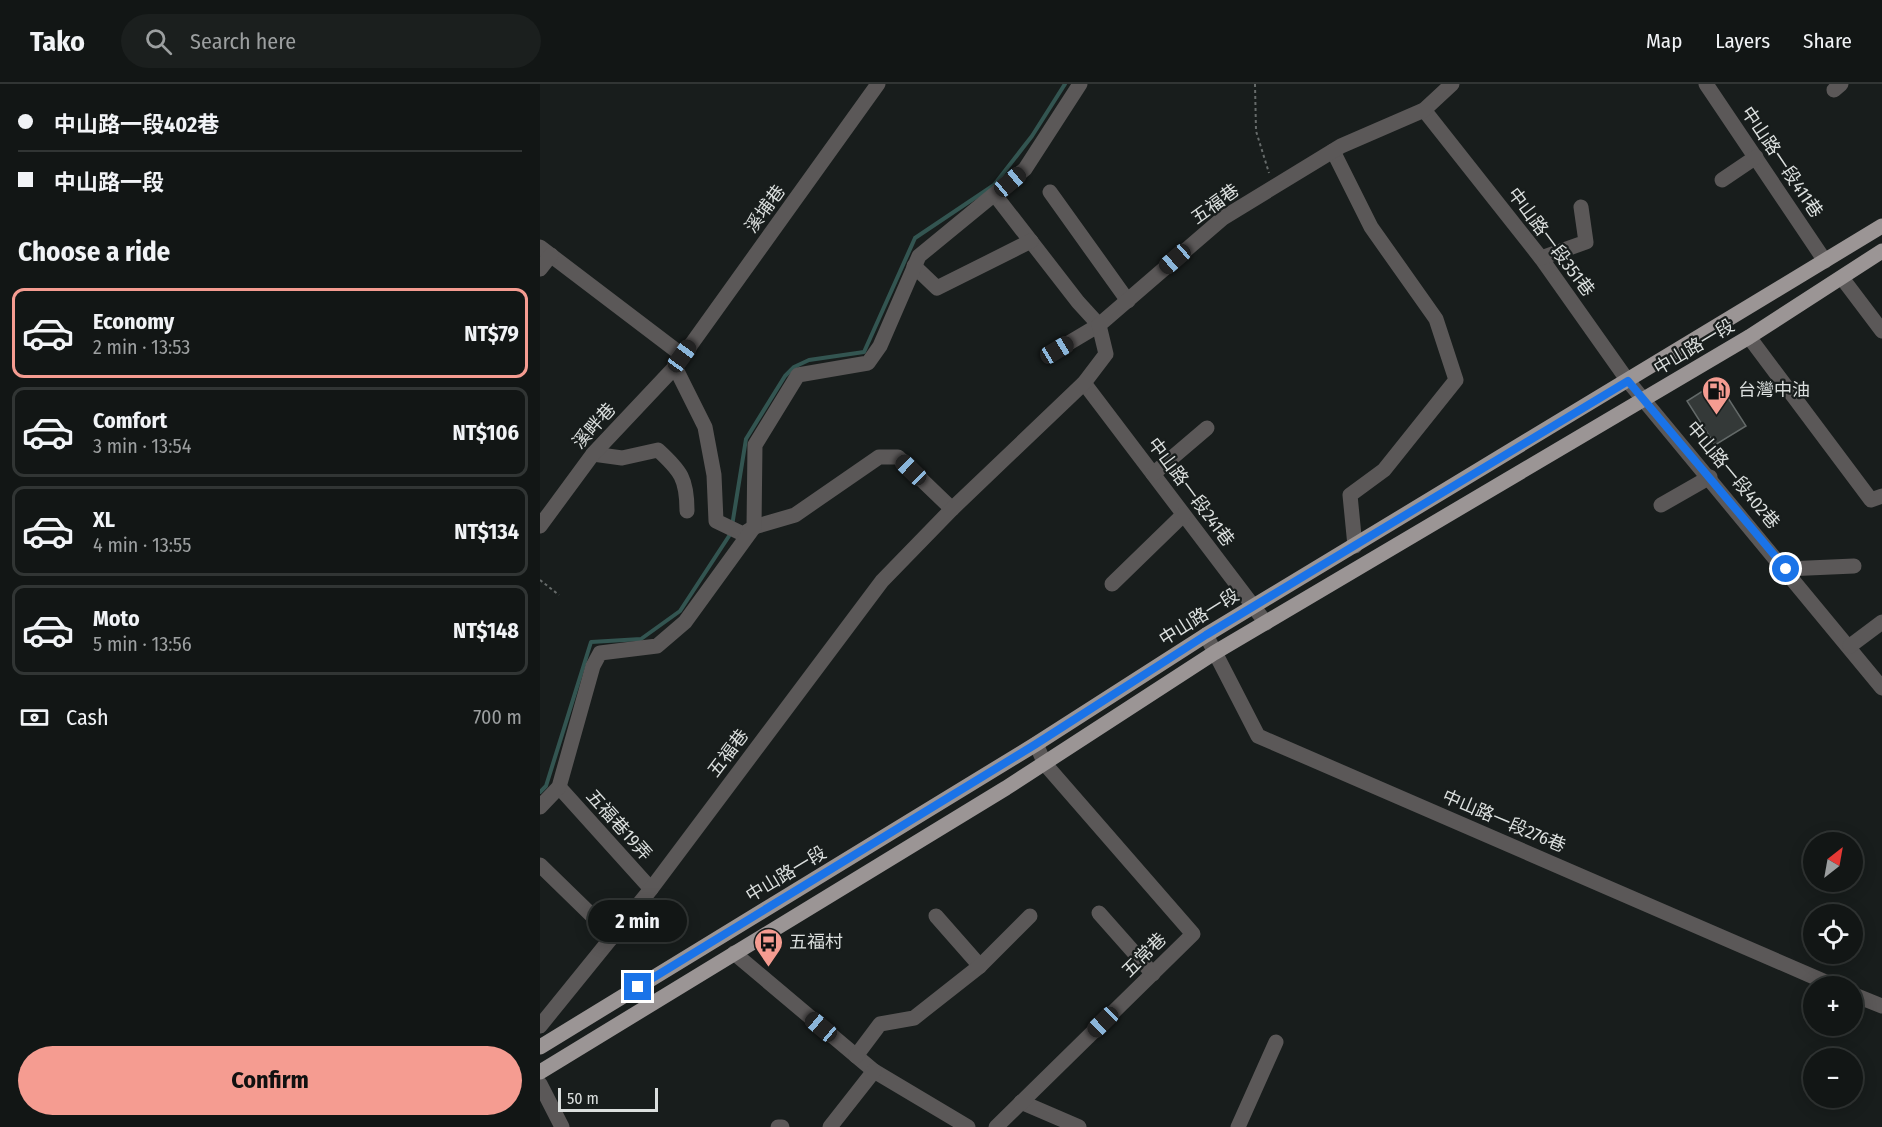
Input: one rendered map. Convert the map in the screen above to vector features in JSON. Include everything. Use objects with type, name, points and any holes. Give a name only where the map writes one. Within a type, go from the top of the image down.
[{"type":"main road","name":"中山路一段","points":[[540,1047],[1036,744],[1206,635],[1882,225]]},
{"type":"main road","name":"中山路一段","points":[[540,1072],[1045,764],[1214,653],[1749,337],[1882,250]]},
{"type":"street","name":"溪埔巷","points":[[678,361],[878,84]]},
{"type":"street","points":[[540,807],[559,788],[593,666],[600,653],[657,646],[685,622],[748,531],[755,446],[798,375],[868,363],[880,346],[919,256],[1025,169],[1080,84]]},
{"type":"street","name":"五福巷","points":[[1099,325],[1223,218],[1333,151],[1424,110],[1452,84]]},
{"type":"street","name":"中山路一段411巷","points":[[1706,84],[1825,261]]},
{"type":"street","name":"中山路一段351巷","points":[[1424,110],[1541,258],[1628,381],[1644,399]]},
{"type":"street","points":[[1333,151],[1371,228],[1436,319],[1456,380],[1384,470],[1350,495],[1355,546]]},
{"type":"street","points":[[1722,180],[1756,157]]},
{"type":"street","points":[[1050,192],[1128,301]]},
{"type":"street","name":"五福巷","points":[[540,1026],[651,889],[882,581],[952,509],[1084,383],[1106,354],[1099,325],[1078,302],[995,195]]},
{"type":"street","points":[[1541,258],[1586,242],[1581,207]]},
{"type":"street","points":[[914,266],[937,288],[1031,241]]},
{"type":"street","points":[[540,269],[545,251],[678,361],[705,427],[714,475],[716,521],[748,531],[795,515],[879,457],[898,457],[952,509]]},
{"type":"street","points":[[1842,278],[1882,331]]},
{"type":"street","points":[[1057,350],[1099,325]]},
{"type":"street","points":[[1749,337],[1876,498]]},
{"type":"street","name":"溪畔巷","points":[[540,526],[593,454],[678,361]]},
{"type":"street","name":"中山路一段241巷","points":[[1084,383],[1266,623]]},
{"type":"street","name":"中山路一段402巷","points":[[1644,399],[1850,646],[1882,688]]},
{"type":"street","points":[[1153,474],[1208,428]]},
{"type":"street","points":[[593,454],[622,458],[658,450],[674,464],[687,486],[687,511]]},
{"type":"street","points":[[1661,505],[1710,477]]},
{"type":"street","points":[[1112,584],[1183,515]]},
{"type":"street","points":[[1786,569],[1854,566]]},
{"type":"street","points":[[1850,646],[1882,622]]},
{"type":"street","name":"中山路一段276巷","points":[[1206,635],[1258,736],[1813,976]]},
{"type":"street","name":"五常巷","points":[[996,1127],[1193,934],[1045,764],[1036,744]]},
{"type":"street","name":"五福巷19弄","points":[[559,788],[651,889]]},
{"type":"street","points":[[540,865],[614,937]]},
{"type":"street","points":[[1099,913],[1152,974]]},
{"type":"street","points":[[936,916],[980,966]]},
{"type":"street","points":[[856,1056],[880,1024],[914,1018],[980,966],[1030,916]]},
{"type":"street","points":[[734,953],[874,1071],[968,1127]]},
{"type":"street","points":[[1863,998],[1882,1006]]},
{"type":"street","points":[[1238,1127],[1276,1042]]},
{"type":"street","points":[[830,1127],[874,1071]]},
{"type":"street","points":[[540,1083],[562,1127]]},
{"type":"street","points":[[1022,1102],[1079,1127]]},
{"type":"path","points":[[1255,84],[1256,131],[1273,187]]},
{"type":"path","points":[[540,580],[559,595]]},
{"type":"building","name":"台灣中油","points":[[1709,387],[1719,403],[1728,398],[1746,426],[1715,445],[1687,401]]},
{"type":"waterway","points":[[732,526],[746,439],[785,376],[794,367],[809,360],[864,352],[915,238],[994,185],[1032,136],[1065,84]]},
{"type":"waterway","points":[[540,792],[546,786],[591,642],[641,639],[680,611],[731,533]]},
{"type":"place","name":"台灣中油","points":[[1717,416]]},
{"type":"place","name":"五福村","points":[[768,968]]},
{"type":"route","points":[[638,987],[1036,744],[1206,635],[1628,381],[1786,569]]}]
